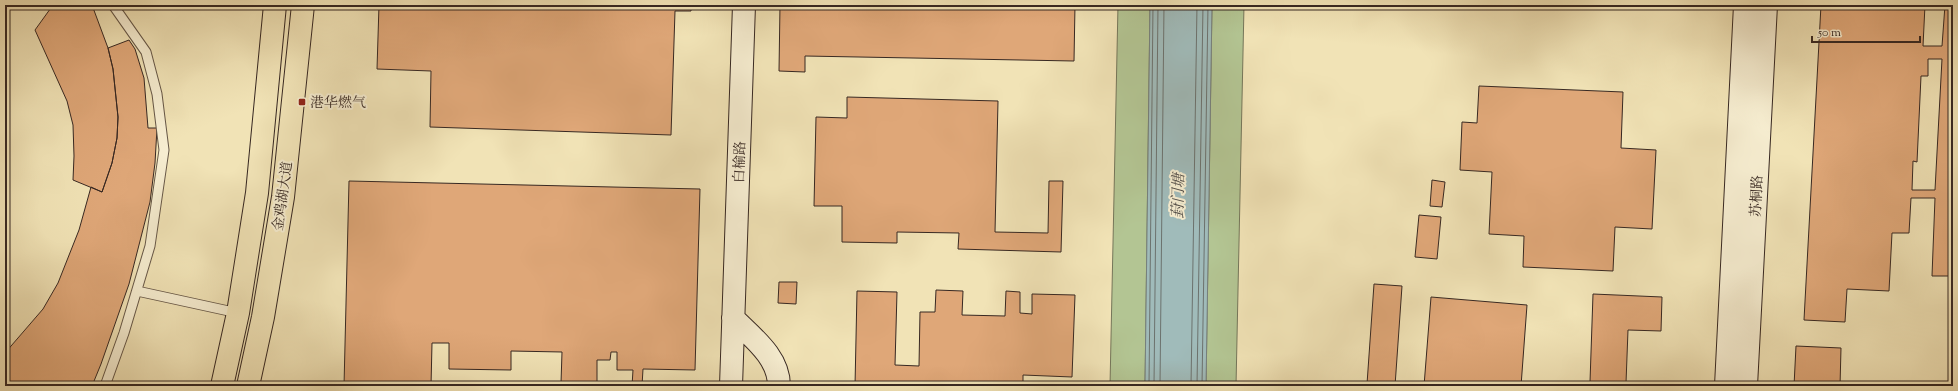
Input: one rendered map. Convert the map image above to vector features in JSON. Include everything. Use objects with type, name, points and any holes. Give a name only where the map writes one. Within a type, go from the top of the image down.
[{"type":"main road","name":"金鸡湖大道","points":[[222,386],[238,312],[256,193],[275,5]]},
{"type":"main road","name":"金鸡湖大道","points":[[248,386],[263,317],[283,197],[302,5]]},
{"type":"main road","name":"白榆路","points":[[731,386],[744,5]]},
{"type":"main road","name":"苏桐路","points":[[1726,386],[1745,5]]},
{"type":"main road","name":"苏桐路","points":[[1746,386],[1766,5]]},
{"type":"main road","points":[[734,318],[773,360],[777,368],[780,386]]},
{"type":"lane","points":[[105,386],[124,333],[150,246],[164,150],[157,94],[146,52],[113,5]]},
{"type":"lane","points":[[137,291],[238,312]]},
{"type":"green space","points":[[1118,5],[1150,5],[1145,386],[1110,386]]},
{"type":"green space","points":[[1212,5],[1244,5],[1236,386],[1206,386]]},
{"type":"water","name":"葑门塘","points":[[1150,5],[1212,5],[1206,386],[1145,386]]},
{"type":"building","points":[[53,5],[92,5],[108,48],[113,69],[118,117],[117,138],[112,163],[102,192],[73,180],[73,125],[67,101],[35,30]]},
{"type":"building","points":[[379,5],[691,5],[691,11],[675,11],[671,135],[430,127],[431,71],[377,69]]},
{"type":"building","points":[[780,5],[1075,5],[1074,61],[805,56],[805,72],[779,71]]},
{"type":"building","points":[[1821,5],[1925,5],[1923,46],[1942,46],[1945,5],[1953,5],[1953,276],[1932,276],[1935,198],[1911,198],[1909,233],[1892,233],[1889,291],[1847,289],[1845,322],[1804,320]],"holes":[[[1928,59],[1942,59],[1935,190],[1912,190],[1913,161],[1917,162],[1921,76],[1928,76]]]},
{"type":"building","points":[[129,40],[135,49],[144,78],[148,128],[157,128],[155,163],[150,202],[129,284],[101,364],[92,386],[5,386],[5,353],[43,309],[58,283],[79,230],[91,187],[102,192],[112,163],[117,138],[118,117],[113,69],[108,48]]},
{"type":"building","points":[[1479,86],[1623,92],[1621,148],[1656,150],[1652,229],[1615,227],[1613,271],[1523,267],[1524,236],[1489,234],[1492,172],[1460,170],[1462,122],[1477,123]]},
{"type":"building","points":[[847,97],[998,101],[995,232],[1048,233],[1049,181],[1063,181],[1061,252],[958,249],[959,233],[897,232],[897,243],[842,242],[842,206],[814,206],[816,117],[847,118]]},
{"type":"building","points":[[1432,180],[1445,182],[1442,207],[1430,206]]},
{"type":"building","points":[[349,181],[700,189],[695,370],[643,369],[642,386],[632,386],[633,370],[617,370],[617,352],[611,352],[610,360],[597,360],[597,383],[561,383],[562,352],[511,351],[511,370],[449,369],[449,343],[432,343],[431,386],[344,386]]},
{"type":"building","points":[[1419,215],[1441,217],[1437,259],[1415,257]]},
{"type":"building","points":[[779,282],[797,282],[796,304],[778,303]]},
{"type":"building","points":[[1953,283],[1953,327],[1951,327]]},
{"type":"building","points":[[1374,284],[1402,286],[1395,386],[1367,384]]},
{"type":"building","points":[[936,290],[963,291],[962,315],[1005,316],[1006,291],[1020,292],[1020,313],[1032,314],[1032,294],[1075,295],[1072,377],[1023,375],[1023,386],[855,386],[857,291],[897,292],[895,365],[919,366],[920,312],[935,312]]},
{"type":"building","points":[[1593,294],[1662,297],[1661,331],[1628,330],[1626,383],[1590,382]]},
{"type":"building","points":[[1431,297],[1527,305],[1521,386],[1424,386]]},
{"type":"building","points":[[1796,346],[1841,348],[1840,386],[1794,386]]},
{"type":"place","name":"港华燃气","points":[[302,102]]}]
